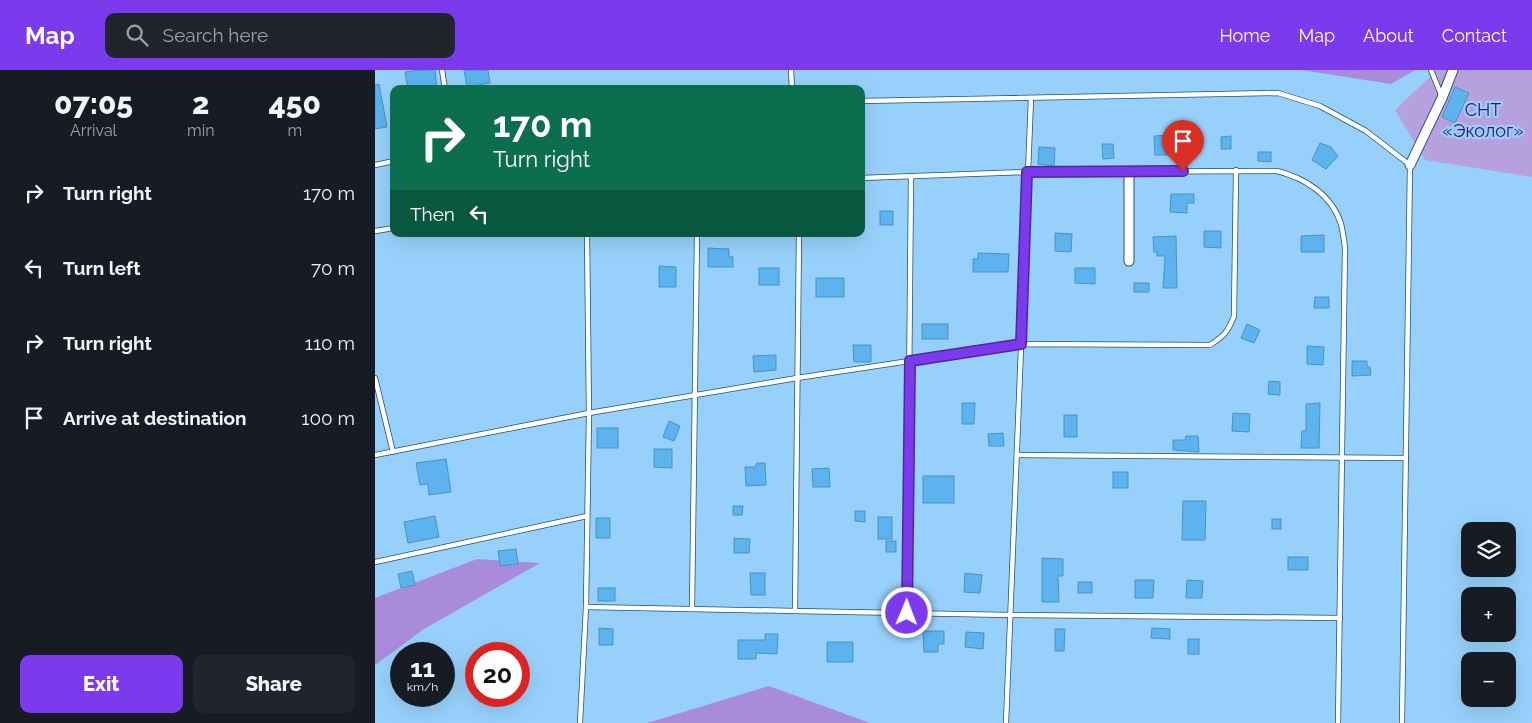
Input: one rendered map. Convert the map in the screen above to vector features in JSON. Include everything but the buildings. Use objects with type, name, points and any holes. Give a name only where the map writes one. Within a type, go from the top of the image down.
[{"type":"street","points":[[1410,165],[1442,98],[1453,70]]},
{"type":"street","points":[[1129,172],[1129,261]]},
{"type":"lane","points":[[442,70],[444,85]]},
{"type":"lane","points":[[791,70],[791,85]]},
{"type":"lane","points":[[1431,70],[1442,98]]},
{"type":"lane","points":[[865,101],[1278,93],[1320,106],[1365,131],[1410,165],[1402,723]]},
{"type":"lane","points":[[1006,723],[1031,98]]},
{"type":"lane","points":[[375,165],[390,162]]},
{"type":"lane","points":[[375,455],[589,413],[797,378],[1021,344],[1210,345],[1222,338],[1229,329],[1234,316],[1236,170]]},
{"type":"lane","points":[[865,178],[1027,172],[1277,170],[1295,176],[1312,186],[1331,204],[1341,224],[1345,248],[1338,723]]},
{"type":"lane","points":[[907,613],[911,176]]},
{"type":"lane","points":[[375,231],[390,229]]},
{"type":"lane","points":[[580,723],[586,607],[589,413],[587,237]]},
{"type":"lane","points":[[692,609],[697,237]]},
{"type":"lane","points":[[795,611],[799,237]]},
{"type":"lane","points":[[375,378],[393,452]]},
{"type":"lane","points":[[1017,455],[1406,458]]},
{"type":"lane","points":[[375,562],[587,516]]},
{"type":"lane","points":[[586,607],[1010,615],[1339,618]]},
{"type":"green space","name":"СНТ «Эколог»","points":[[1431,70],[1532,70],[1532,177],[1425,160],[1395,110],[1433,74]]},
{"type":"shaded area","points":[[1301,70],[1415,70],[1391,84]]},
{"type":"shaded area","points":[[477,559],[540,563],[424,629],[406,642],[390,642],[390,654],[375,665],[375,598]]},
{"type":"shaded area","points":[[769,686],[870,723],[647,723]]},
{"type":"route","points":[[907,613],[910,361],[1021,344],[1027,172],[1183,171]]}]
